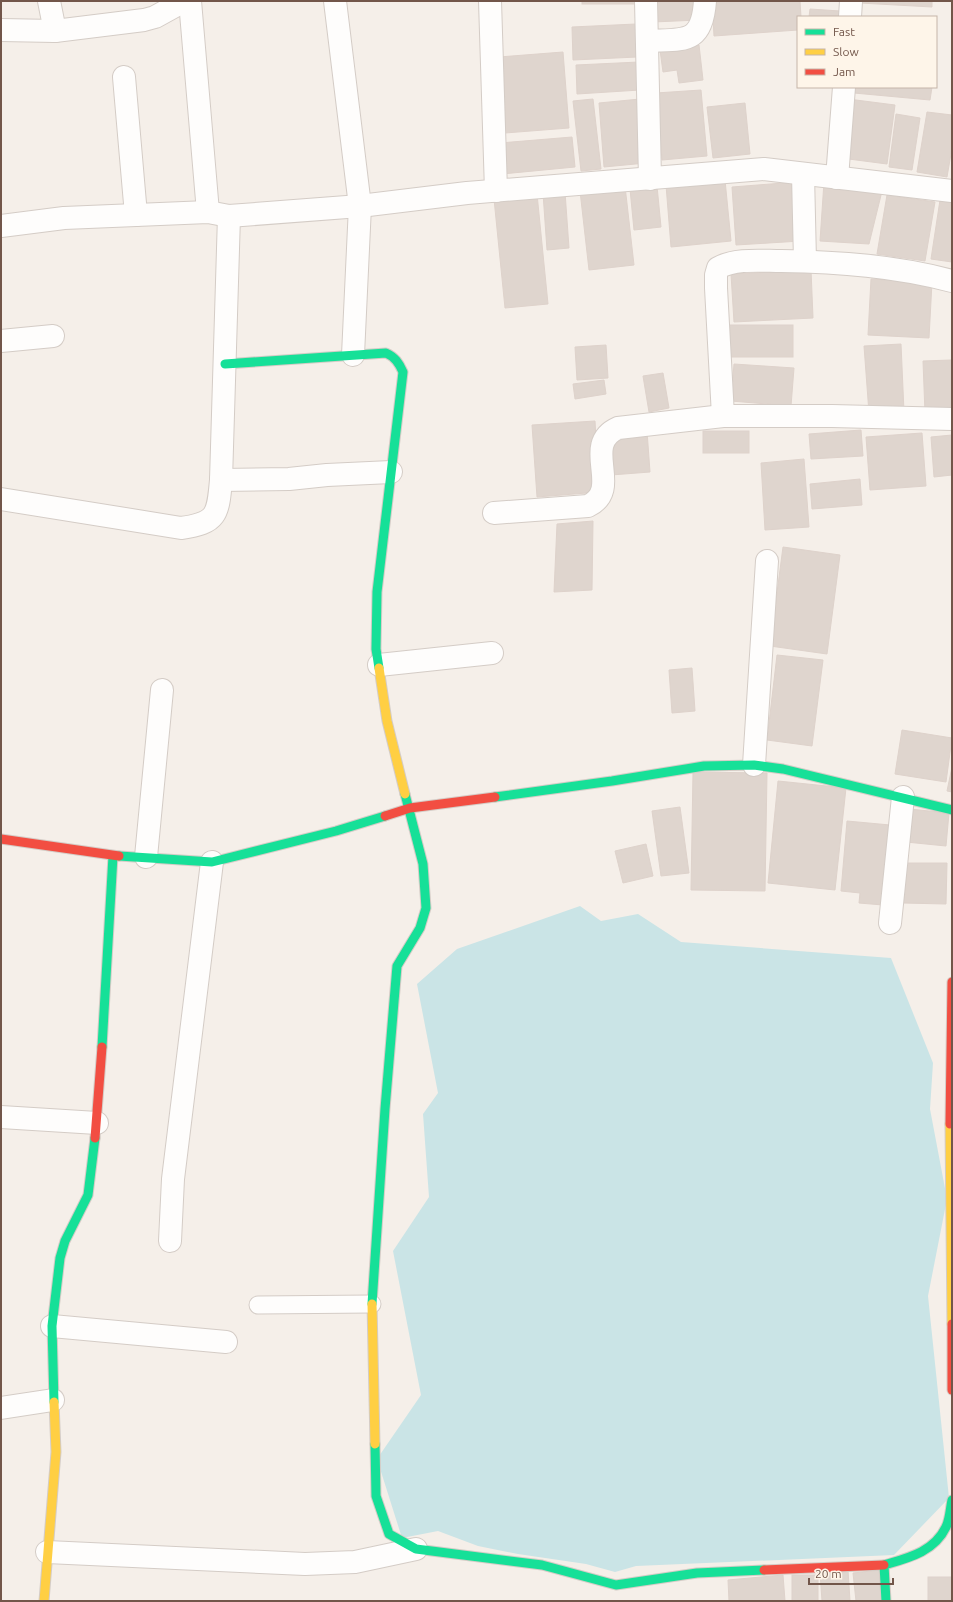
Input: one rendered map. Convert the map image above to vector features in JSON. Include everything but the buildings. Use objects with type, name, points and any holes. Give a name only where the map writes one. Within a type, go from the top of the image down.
[{"type":"street","points":[[49,1],[55,31]]},
{"type":"street","points":[[1,30],[55,31],[144,20],[155,17],[184,1]]},
{"type":"street","points":[[190,1],[208,212]]},
{"type":"street","points":[[335,1],[360,206],[353,356]]},
{"type":"street","points":[[490,1],[496,191]]},
{"type":"street","points":[[646,1],[650,179]]},
{"type":"street","points":[[647,42],[681,39],[696,33],[702,25],[706,1]]},
{"type":"street","points":[[850,16],[851,1]]},
{"type":"street","points":[[124,77],[136,215]]},
{"type":"street","points":[[837,178],[844,88]]},
{"type":"street","points":[[1,226],[64,218],[208,212],[230,216],[360,206],[496,191],[764,169],[952,191]]},
{"type":"street","points":[[803,174],[806,261]]},
{"type":"street","points":[[1,499],[181,528],[200,525],[211,520],[219,497],[221,480],[230,216]]},
{"type":"street","points":[[723,416],[716,288],[716,275],[718,268],[734,263],[756,261],[806,261],[870,265],[923,273],[952,281]]},
{"type":"street","points":[[1,341],[53,336]]},
{"type":"street","points":[[225,364],[386,353],[394,356],[400,364],[403,372],[377,592],[376,649],[387,721],[423,864],[426,908],[420,928],[397,966],[385,1108],[372,1304],[376,1496],[389,1534],[416,1549]]},
{"type":"street","points":[[494,513],[588,506],[597,502],[602,496],[604,486],[601,444],[608,432],[637,424],[723,416],[832,416],[952,419]]},
{"type":"street","points":[[221,480],[289,479],[327,475],[391,472]]},
{"type":"street","points":[[754,765],[767,562]]},
{"type":"street","points":[[379,665],[492,653]]},
{"type":"street","points":[[146,857],[162,690]]},
{"type":"street","points":[[1,839],[113,856],[212,862],[336,831],[410,808],[612,781],[704,766],[754,765],[783,769],[952,810]]},
{"type":"street","points":[[890,923],[903,797]]},
{"type":"street","points":[[44,1601],[56,1452],[53,1400],[52,1326],[60,1258],[65,1241],[88,1195],[97,1123],[113,856]]},
{"type":"street","points":[[170,1241],[173,1178],[212,862]]},
{"type":"street","points":[[952,982],[952,1390]]},
{"type":"street","points":[[1,1117],[97,1123]]},
{"type":"street","points":[[52,1326],[226,1342]]},
{"type":"street","points":[[1,1408],[53,1400]]},
{"type":"street","points":[[47,1552],[305,1564],[355,1562],[416,1549],[542,1565],[616,1585],[697,1573],[884,1565],[919,1556],[935,1542],[946,1527],[952,1500]]},
{"type":"street","points":[[884,1565],[886,1601]]},
{"type":"lane","points":[[258,1305],[372,1304]]},
{"type":"water","points":[[580,906],[601,921],[638,914],[681,942],[891,958],[933,1063],[930,1109],[947,1199],[928,1296],[949,1498],[894,1555],[636,1566],[615,1572],[586,1564],[518,1554],[478,1546],[438,1531],[402,1538],[377,1459],[421,1395],[393,1251],[429,1197],[423,1114],[438,1093],[417,984],[457,949]]},
{"type":"traffic: fast","points":[[225,364],[386,353],[394,358],[403,372],[377,592],[376,649],[379,668]]},
{"type":"traffic: fast","points":[[495,797],[612,781],[704,766],[754,765],[783,769],[952,810]]},
{"type":"traffic: fast","points":[[372,1304],[385,1109],[397,966],[420,928],[426,908],[423,864],[405,794]]},
{"type":"traffic: fast","points":[[119,856],[212,862],[336,831],[385,816]]},
{"type":"traffic: fast","points":[[102,1047],[113,856]]},
{"type":"traffic: fast","points":[[54,1402],[52,1326],[60,1258],[65,1241],[88,1195],[95,1138]]},
{"type":"traffic: fast","points":[[375,1444],[376,1496],[389,1534],[416,1549],[542,1565],[616,1585],[697,1573],[764,1570]]},
{"type":"traffic: fast","points":[[886,1601],[884,1565],[920,1553],[935,1542],[941,1536],[946,1527],[952,1500]]},
{"type":"traffic: slow","points":[[379,668],[387,721],[405,794]]},
{"type":"traffic: slow","points":[[950,1124],[952,1324]]},
{"type":"traffic: slow","points":[[372,1304],[375,1444]]},
{"type":"traffic: slow","points":[[44,1601],[56,1452],[54,1402]]},
{"type":"traffic: jam","points":[[385,816],[410,808],[495,797]]},
{"type":"traffic: jam","points":[[1,839],[119,856]]},
{"type":"traffic: jam","points":[[950,1124],[952,982]]},
{"type":"traffic: jam","points":[[95,1138],[102,1047]]},
{"type":"traffic: jam","points":[[952,1324],[952,1390]]},
{"type":"traffic: jam","points":[[764,1570],[884,1565]]}]
